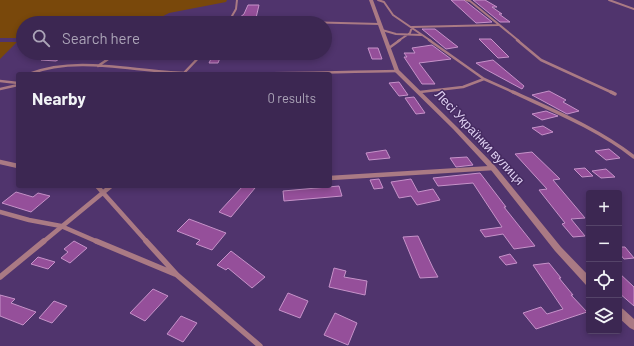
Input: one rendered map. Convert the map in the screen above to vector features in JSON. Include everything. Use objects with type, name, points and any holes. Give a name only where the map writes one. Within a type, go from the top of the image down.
[{"type":"street","points":[[232,16],[236,9],[237,0]]},
{"type":"street","name":"Лесі Українки вулиця","points":[[371,0],[397,71],[420,92],[493,168],[558,249],[586,279]]},
{"type":"street","points":[[378,0],[385,1],[393,14],[484,79],[574,120],[625,150],[634,157]]},
{"type":"street","points":[[466,0],[470,1],[541,60],[615,94]]},
{"type":"street","points":[[609,0],[634,9]]},
{"type":"street","points":[[332,25],[381,27],[396,34],[421,34]]},
{"type":"street","points":[[412,27],[498,25]]},
{"type":"street","points":[[389,48],[408,34],[412,27]]},
{"type":"street","points":[[98,66],[107,60]]},
{"type":"street","points":[[185,72],[196,60]]},
{"type":"street","points":[[34,72],[64,64],[172,72]]},
{"type":"street","points":[[330,72],[397,71]]},
{"type":"street","points":[[420,92],[462,87],[484,79]]},
{"type":"street","points":[[0,81],[16,84]]},
{"type":"street","points":[[0,89],[16,85]]},
{"type":"street","points":[[0,162],[16,166]]},
{"type":"street","points":[[332,178],[493,168]]},
{"type":"street","points":[[99,188],[177,275],[260,346]]},
{"type":"street","points":[[0,277],[108,188]]},
{"type":"street","points":[[0,212],[29,220],[61,226],[177,275]]},
{"type":"street","points":[[622,314],[634,324]]},
{"type":"shaded area","points":[[0,0],[227,0],[226,2],[169,13],[163,16],[16,16],[16,38],[0,38]]},
{"type":"shaded area","points":[[0,42],[16,42],[16,43],[0,59]]},
{"type":"building","points":[[451,0],[464,0],[492,22],[476,23]]},
{"type":"building","points":[[473,0],[485,0],[497,7],[492,7],[510,22],[500,22]]},
{"type":"building","points":[[248,5],[259,5],[256,16],[242,16]]},
{"type":"building","points":[[422,29],[435,29],[458,47],[446,49]]},
{"type":"building","points":[[479,39],[491,39],[509,57],[498,58]]},
{"type":"building","points":[[432,45],[451,59],[419,63],[435,84],[422,84],[404,57],[407,57],[404,53],[415,53],[412,48]]},
{"type":"building","points":[[368,48],[378,48],[382,59],[372,59]]},
{"type":"building","points":[[210,60],[219,60],[218,63],[209,63]]},
{"type":"building","points":[[493,60],[524,86],[522,89],[476,63]]},
{"type":"building","points":[[399,82],[408,95],[399,96],[389,83]]},
{"type":"building","points":[[549,91],[566,100],[563,102],[579,111],[567,114],[532,95]]},
{"type":"building","points":[[414,97],[425,113],[416,114],[405,98]]},
{"type":"building","points":[[546,111],[558,116],[542,120],[532,114]]},
{"type":"building","points":[[543,126],[553,132],[542,135],[532,128]]},
{"type":"building","points":[[609,149],[620,158],[606,160],[595,151]]},
{"type":"building","points":[[386,150],[390,158],[369,160],[366,153]]},
{"type":"building","points":[[532,152],[560,179],[553,180],[585,218],[571,219],[585,236],[573,237],[562,224],[565,223],[539,190],[547,189],[515,154]]},
{"type":"building","points":[[467,157],[473,165],[456,167],[450,158]]},
{"type":"building","points":[[585,168],[593,176],[582,177],[574,169]]},
{"type":"building","points":[[606,169],[615,177],[601,178],[592,171]]},
{"type":"building","points":[[480,173],[506,207],[504,207],[535,246],[514,249],[503,234],[485,237],[480,230],[502,227],[473,183],[438,186],[433,178]]},
{"type":"building","points":[[379,179],[383,188],[374,189],[370,180]]},
{"type":"building","points":[[411,179],[418,192],[433,189],[440,200],[417,205],[411,196],[399,198],[391,182]]},
{"type":"building","points":[[339,186],[342,196],[284,201],[283,191],[332,188],[332,187]]},
{"type":"building","points":[[241,188],[255,188],[231,217],[219,212]]},
{"type":"building","points":[[16,192],[33,197],[38,193],[50,196],[31,212],[2,203]]},
{"type":"building","points":[[189,219],[226,233],[212,250],[196,244],[200,240],[177,231]]},
{"type":"building","points":[[418,236],[438,277],[420,278],[403,237]]},
{"type":"building","points":[[74,241],[87,248],[70,263],[61,258],[68,252],[64,249]]},
{"type":"building","points":[[622,247],[625,247],[634,258],[624,259],[622,257]]},
{"type":"building","points":[[231,251],[265,277],[252,288],[228,268],[226,270],[217,265]]},
{"type":"building","points":[[510,254],[517,263],[506,265],[499,257]]},
{"type":"building","points":[[38,257],[55,262],[48,269],[31,264]]},
{"type":"building","points":[[549,263],[573,295],[571,295],[586,312],[536,329],[523,313],[541,307],[547,314],[563,309],[533,265]]},
{"type":"building","points":[[334,268],[346,271],[344,277],[367,281],[365,295],[329,287]]},
{"type":"building","points":[[622,276],[634,287],[634,306],[622,296]]},
{"type":"building","points":[[153,289],[168,296],[145,321],[130,313]]},
{"type":"building","points":[[288,293],[308,301],[300,318],[279,310]]},
{"type":"building","points":[[0,295],[15,299],[11,303],[36,312],[23,325],[0,316]]},
{"type":"building","points":[[54,301],[67,306],[52,323],[39,318]]},
{"type":"building","points":[[335,313],[357,323],[348,345],[324,335]]},
{"type":"building","points":[[181,316],[197,323],[183,342],[167,334]]}]
